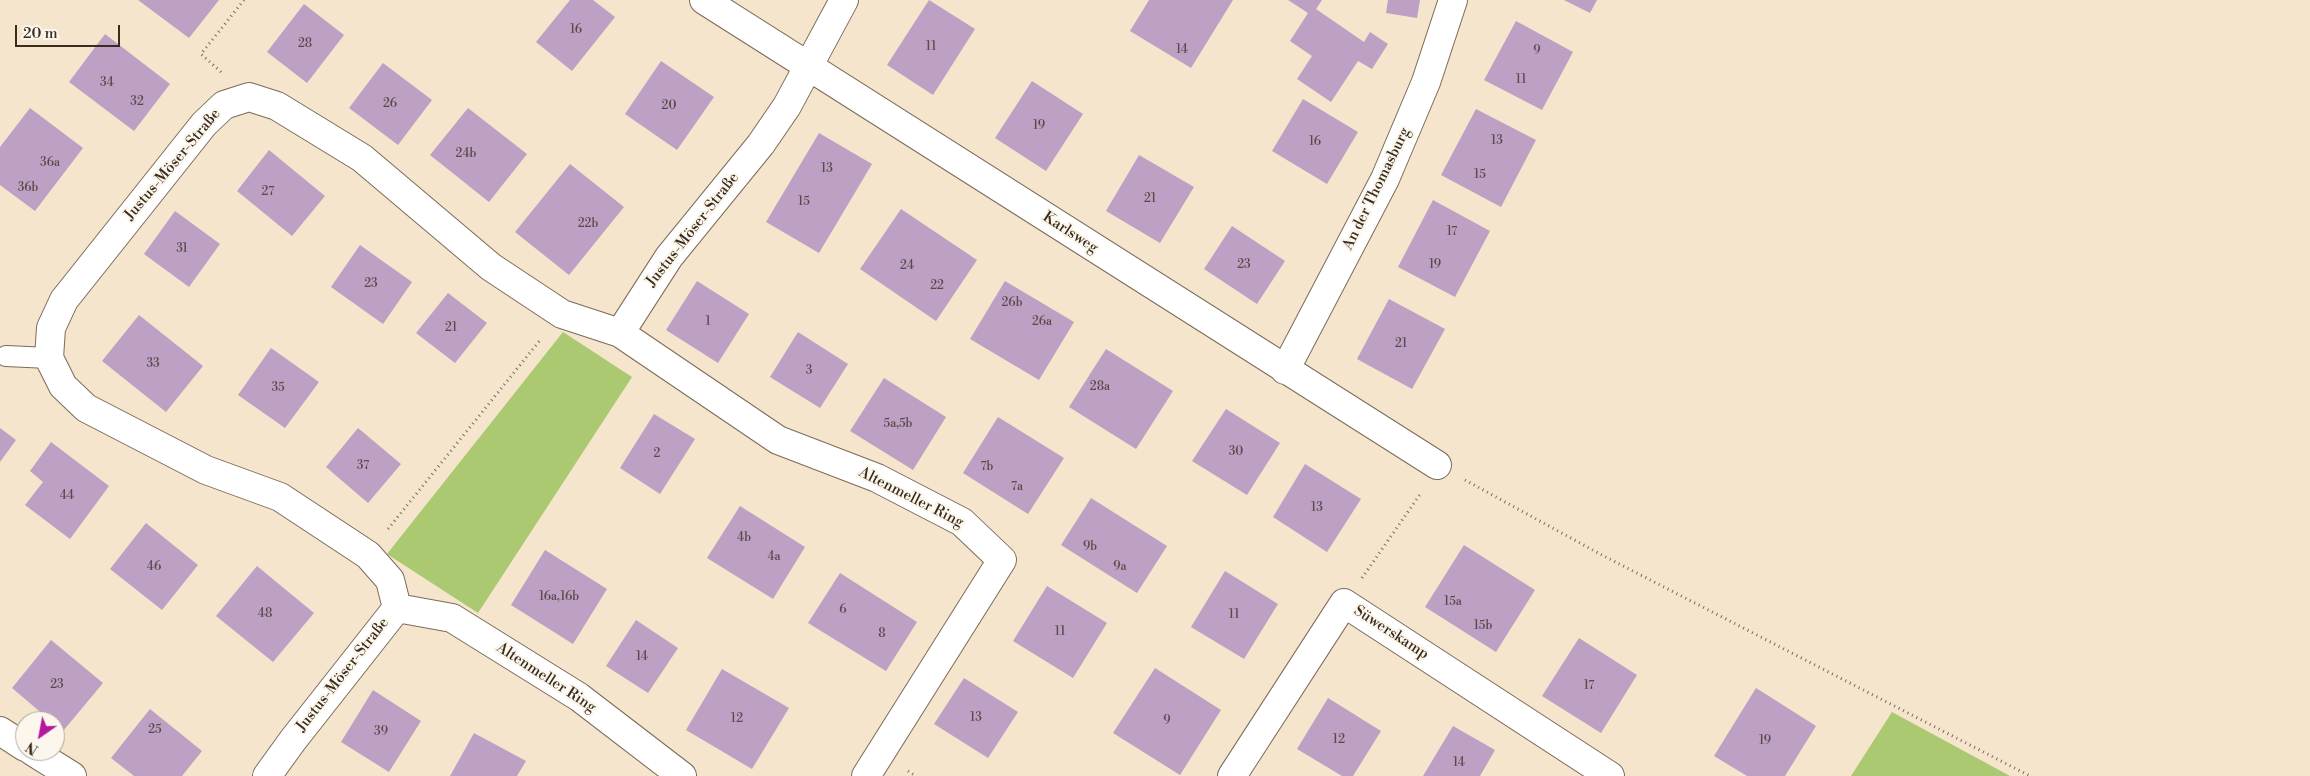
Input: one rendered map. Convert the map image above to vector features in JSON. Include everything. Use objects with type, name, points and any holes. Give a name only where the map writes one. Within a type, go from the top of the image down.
[{"type":"street","name":"Karlsweg","points":[[704,0],[1437,465]]},
{"type":"street","name":"Justus-Möser-Straße","points":[[620,333],[668,257],[761,144],[787,106],[844,0]]},
{"type":"street","name":"An der Thomasburg","points":[[1285,370],[1385,179],[1426,82],[1453,0]]},
{"type":"street","points":[[249,98],[278,106],[362,158],[491,267],[562,314],[620,333]]},
{"type":"street","name":"Justus-Möser-Straße","points":[[249,98],[224,105],[204,124],[64,300],[51,328],[50,358],[62,386],[86,408],[206,470],[280,497],[368,555],[390,580],[397,608],[267,776]]},
{"type":"street","name":"Altenmeller Ring","points":[[620,333],[778,440],[878,478],[962,522],[1002,560],[866,776]]},
{"type":"street","name":"Süwerskamp","points":[[1232,776],[1344,603],[1610,776]]},
{"type":"street","name":"Altenmeller Ring","points":[[397,608],[452,618],[579,697],[682,776]]},
{"type":"street","points":[[0,731],[15,741]]},
{"type":"street","points":[[48,761],[72,776]]},
{"type":"lane","points":[[6,356],[50,358]]},
{"type":"path","points":[[244,0],[201,54],[249,98]]},
{"type":"path","points":[[368,555],[423,483],[562,314]]},
{"type":"path","points":[[1344,603],[1419,496],[1437,465],[1600,554],[2030,776]]},
{"type":"green space","points":[[563,332],[632,377],[478,613],[387,554]]},
{"type":"green space","points":[[1892,712],[2010,776],[1851,776]]},
{"type":"building","points":[[138,0],[219,0],[189,38]]},
{"type":"building","points":[[570,0],[593,0],[615,17],[572,71],[536,42]]},
{"type":"building","points":[[929,0],[975,29],[933,95],[887,65]]},
{"type":"building","points":[[1149,0],[1233,0],[1191,68],[1130,31]]},
{"type":"building","points":[[1288,0],[1322,0],[1316,9],[1364,42],[1370,32],[1388,44],[1372,69],[1358,61],[1331,102],[1297,79],[1312,56],[1290,41],[1308,13]]},
{"type":"building","points":[[1388,0],[1420,0],[1417,18],[1386,13]]},
{"type":"building","points":[[1564,0],[1597,0],[1590,13]]},
{"type":"building","points":[[304,4],[344,35],[307,83],[267,52]]},
{"type":"building","points":[[1516,21],[1573,52],[1542,110],[1484,80]]},
{"type":"building","points":[[105,34],[170,84],[134,131],[69,82]]},
{"type":"building","points":[[661,61],[714,97],[677,150],[625,114]]},
{"type":"building","points":[[383,63],[432,100],[398,145],[349,108]]},
{"type":"building","points":[[1032,81],[1083,114],[1046,171],[995,138]]},
{"type":"building","points":[[1303,99],[1358,132],[1327,184],[1272,151]]},
{"type":"building","points":[[30,108],[83,148],[35,211],[0,185],[0,147]]},
{"type":"building","points":[[468,108],[527,154],[489,202],[430,155]]},
{"type":"building","points":[[1476,109],[1536,140],[1501,207],[1441,175]]},
{"type":"building","points":[[819,133],[872,164],[819,253],[766,222]]},
{"type":"building","points":[[269,150],[325,196],[292,236],[237,191]]},
{"type":"building","points":[[1139,155],[1194,187],[1160,243],[1106,211]]},
{"type":"building","points":[[570,164],[624,207],[569,275],[515,232]]},
{"type":"building","points":[[1433,200],[1490,231],[1455,297],[1398,267]]},
{"type":"building","points":[[901,209],[977,260],[936,321],[860,269]]},
{"type":"building","points":[[175,211],[220,244],[189,287],[144,254]]},
{"type":"building","points":[[1232,226],[1285,261],[1257,304],[1204,269]]},
{"type":"building","points":[[360,245],[412,282],[383,324],[331,287]]},
{"type":"building","points":[[697,281],[749,314],[718,363],[666,330]]},
{"type":"building","points":[[1005,281],[1074,322],[1039,380],[970,339]]},
{"type":"building","points":[[448,293],[487,323],[455,363],[416,333]]},
{"type":"building","points":[[1389,299],[1445,329],[1412,389],[1357,359]]},
{"type":"building","points":[[139,315],[203,366],[166,412],[102,361]]},
{"type":"building","points":[[798,332],[848,364],[820,408],[770,377]]},
{"type":"building","points":[[271,348],[319,382],[285,428],[238,395]]},
{"type":"building","points":[[1106,349],[1173,391],[1136,449],[1069,407]]},
{"type":"building","points":[[884,378],[946,417],[913,470],[850,431]]},
{"type":"building","points":[[1226,409],[1280,443],[1247,495],[1192,461]]},
{"type":"building","points":[[654,414],[695,439],[660,494],[620,468]]},
{"type":"building","points":[[998,417],[1064,458],[1028,514],[963,473]]},
{"type":"building","points":[[0,428],[16,440],[0,462]]},
{"type":"building","points":[[358,428],[401,464],[368,503],[326,467]]},
{"type":"building","points":[[51,442],[109,486],[70,539],[25,505],[43,482],[30,471]]},
{"type":"building","points":[[1305,464],[1361,499],[1327,552],[1273,517]]},
{"type":"building","points":[[1091,498],[1167,546],[1137,593],[1061,545]]},
{"type":"building","points":[[740,506],[805,547],[773,599],[707,558]]},
{"type":"building","points":[[146,523],[198,565],[162,610],[110,569]]},
{"type":"building","points":[[1464,545],[1535,590],[1496,652],[1425,607]]},
{"type":"building","points":[[545,550],[607,589],[573,644],[511,605]]},
{"type":"building","points":[[257,566],[314,613],[273,662],[216,616]]},
{"type":"building","points":[[1225,571],[1278,604],[1244,659],[1191,627]]},
{"type":"building","points":[[840,573],[917,622],[886,671],[808,623]]},
{"type":"building","points":[[1047,586],[1107,623],[1073,678],[1013,641]]},
{"type":"building","points":[[636,620],[678,648],[648,693],[606,666]]},
{"type":"building","points":[[1579,638],[1637,675],[1601,733],[1542,696]]},
{"type":"building","points":[[51,640],[103,683],[65,729],[65,711],[39,711],[12,688]]},
{"type":"building","points":[[1155,668],[1221,710],[1180,775],[1113,733]]},
{"type":"building","points":[[722,669],[789,708],[752,769],[686,730]]},
{"type":"building","points":[[964,678],[1018,712],[988,758],[934,724]]},
{"type":"building","points":[[1756,688],[1816,726],[1785,776],[1747,776],[1714,756]]},
{"type":"building","points":[[373,690],[421,721],[389,772],[341,742]]},
{"type":"building","points":[[1328,698],[1381,731],[1353,776],[1342,776],[1297,749]]},
{"type":"building","points":[[150,709],[202,751],[182,776],[134,776],[111,758]]},
{"type":"building","points":[[1453,726],[1495,750],[1480,776],[1423,776]]},
{"type":"building","points":[[474,733],[526,761],[517,776],[450,776]]}]
